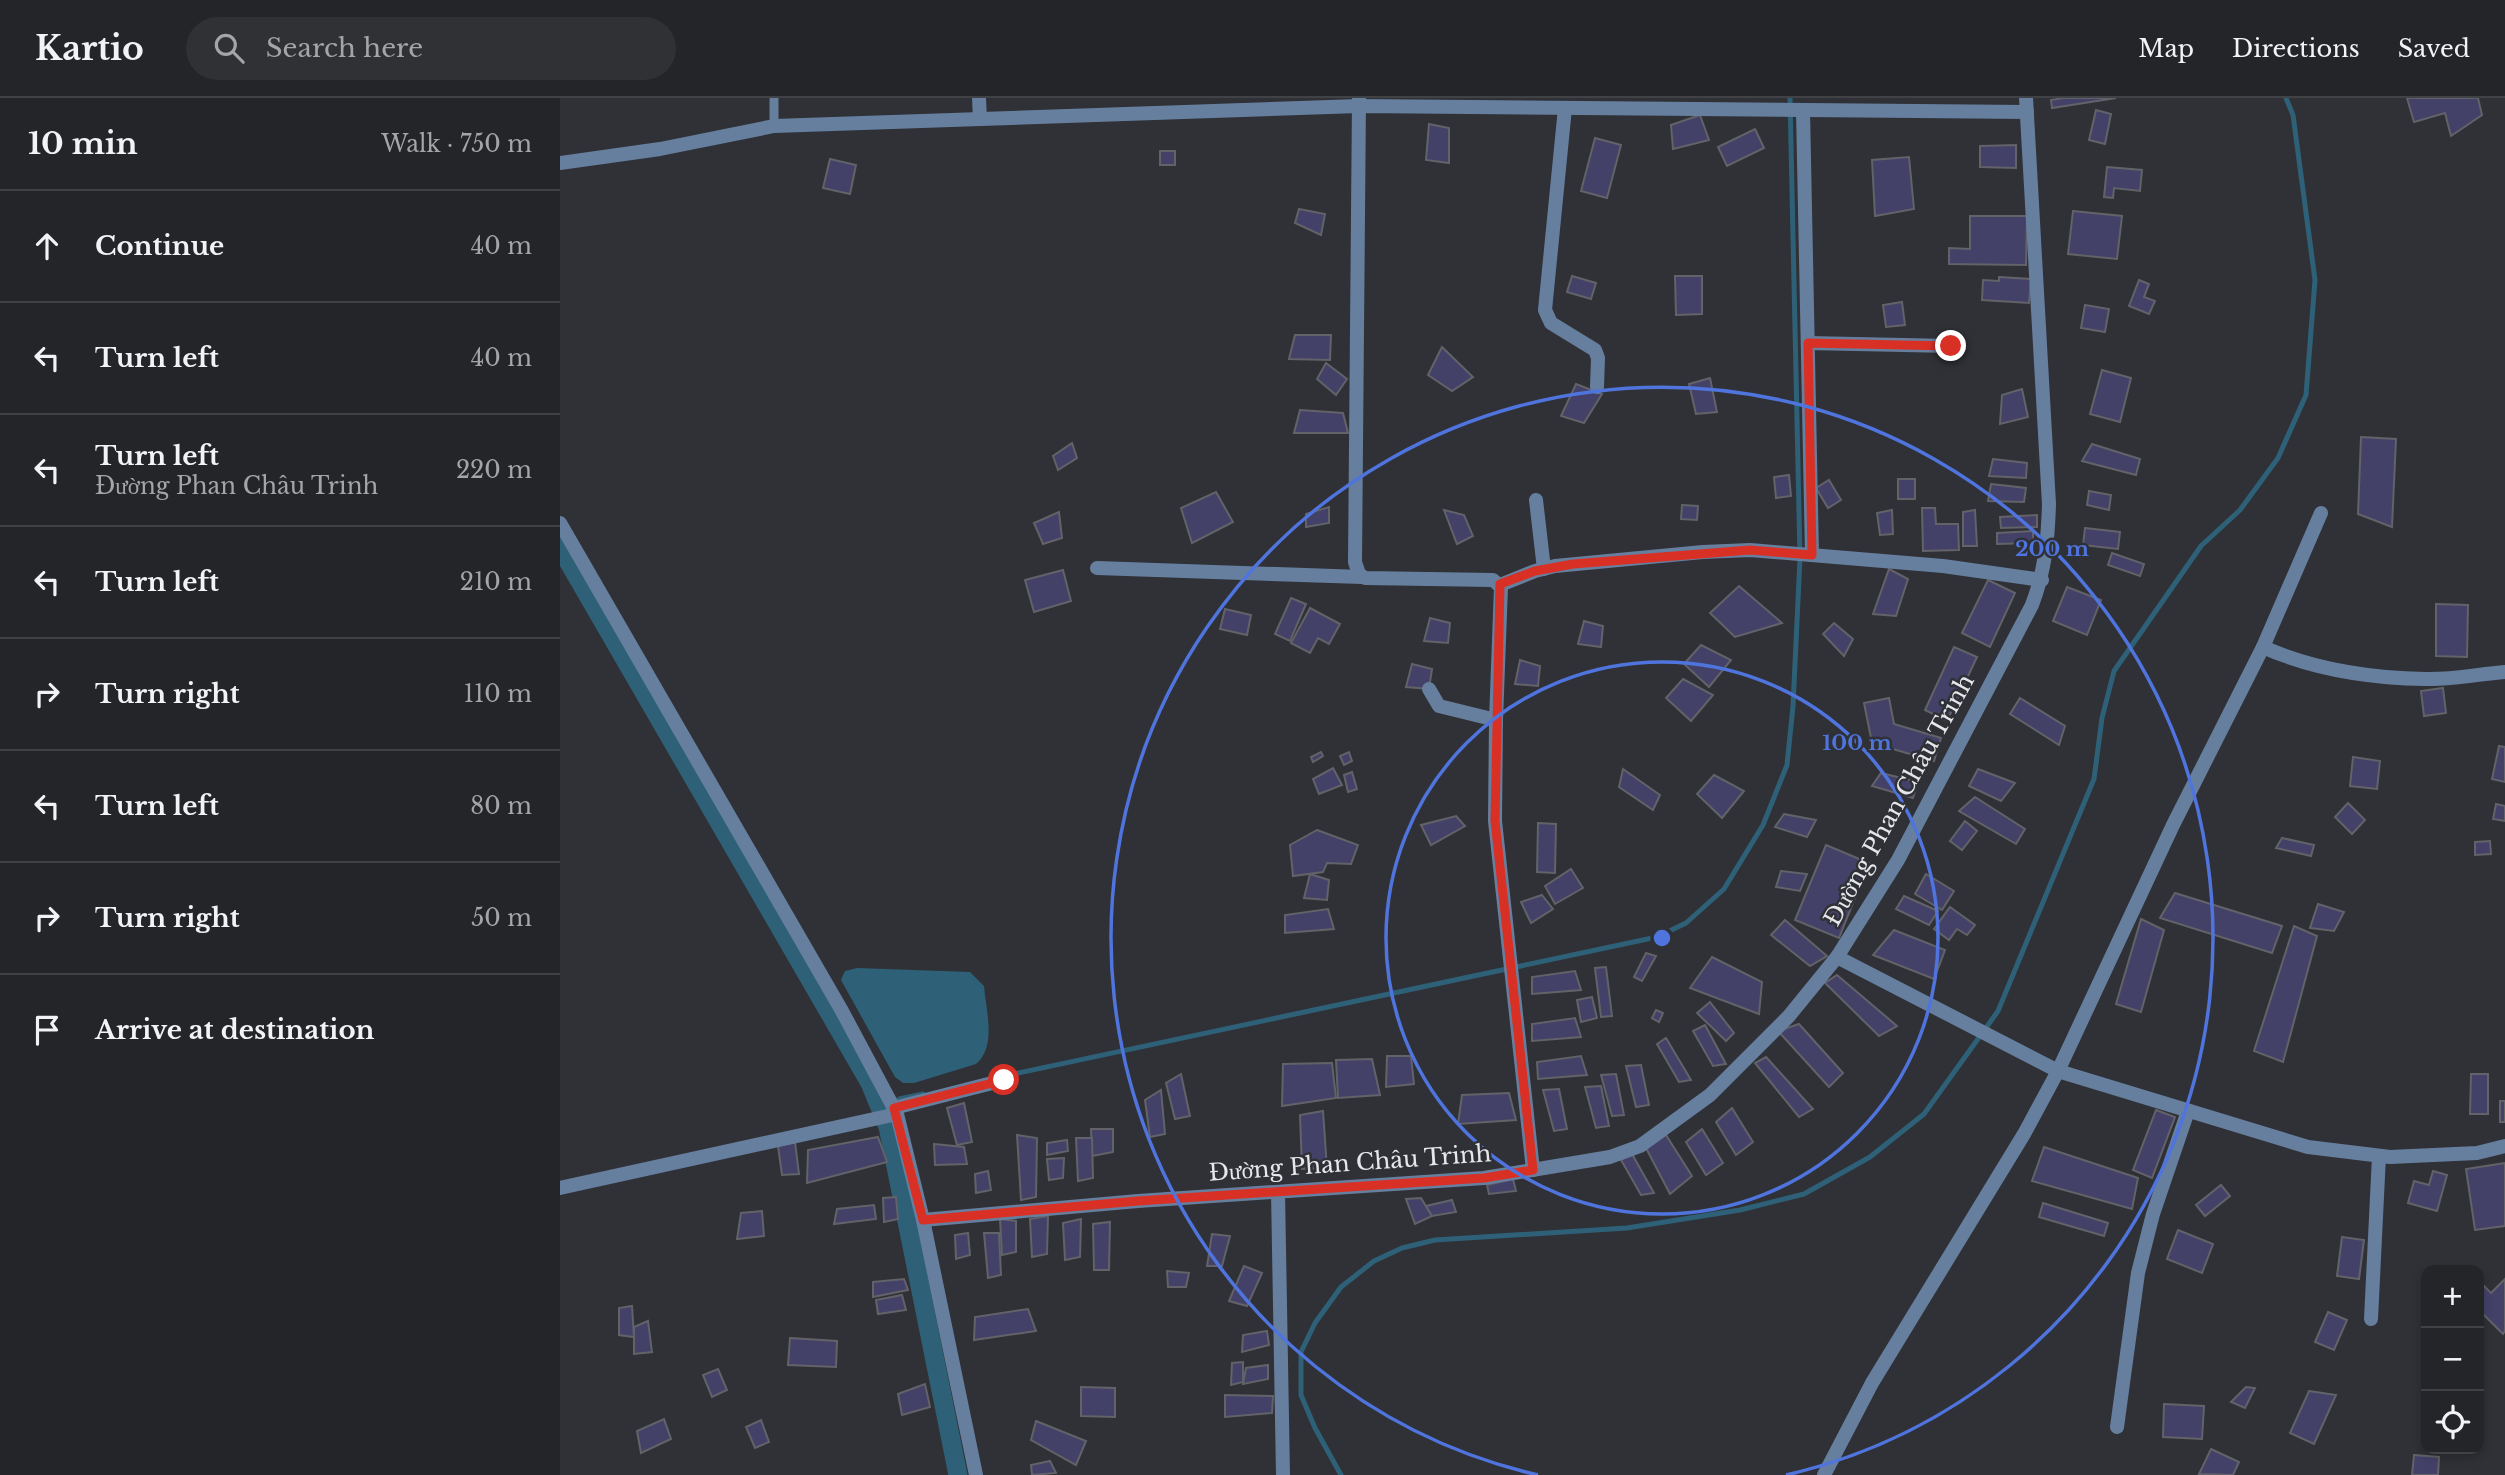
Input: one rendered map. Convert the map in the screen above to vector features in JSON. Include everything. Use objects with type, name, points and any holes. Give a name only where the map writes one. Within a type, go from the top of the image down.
[{"type":"street","points":[[979,98],[980,119]]},
{"type":"street","points":[[560,163],[660,149],[774,126],[1359,102],[1565,108],[1795,110],[2027,105]]},
{"type":"street","points":[[1359,102],[1355,562],[1362,577]]},
{"type":"street","name":"Đường Phan Châu Trinh","points":[[923,1220],[1138,1201],[1484,1178],[1610,1157],[1640,1146],[1710,1095],[1789,1016],[1837,957],[1898,860],[2032,605],[2042,579],[2048,542],[2049,504],[2027,105]]},
{"type":"street","points":[[1565,108],[1545,310],[1551,323],[1595,349],[1598,358],[1597,387]]},
{"type":"street","points":[[1795,110],[1808,343],[1810,555]]},
{"type":"street","points":[[1808,343],[1951,346]]},
{"type":"street","points":[[1536,499],[1544,569]]},
{"type":"street","points":[[1824,1475],[1872,1383],[2059,1071],[2173,825],[2263,647],[2320,513]]},
{"type":"street","points":[[560,523],[842,1011],[896,1111],[923,1220],[976,1475]]},
{"type":"street","points":[[1097,568],[1493,580],[1500,584],[1544,569],[1573,564],[1750,550],[1943,566],[2042,579]]},
{"type":"street","points":[[1500,584],[1495,821],[1533,1170]]},
{"type":"street","points":[[2263,647],[2293,661],[2347,673],[2427,679],[2505,672]]},
{"type":"street","points":[[1429,689],[1439,706],[1496,720]]},
{"type":"street","points":[[1837,957],[2059,1071],[2308,1147],[2379,1156],[2477,1153],[2505,1146]]},
{"type":"street","points":[[560,1188],[865,1121],[1004,1080]]},
{"type":"street","points":[[2117,1427],[2138,1273],[2153,1214],[2188,1111]]},
{"type":"street","points":[[2371,1319],[2379,1156]]},
{"type":"street","points":[[1278,1192],[1283,1475]]},
{"type":"lane","points":[[774,98],[774,126]]},
{"type":"water","points":[[857,968],[970,972],[984,986],[989,1028],[982,1057],[976,1064],[914,1083],[903,1083],[895,1077],[841,980],[845,971]]},
{"type":"building","points":[[2116,98],[2052,108],[2051,100]]},
{"type":"building","points":[[2407,98],[2478,98],[2482,115],[2451,136],[2445,113],[2414,122]]},
{"type":"building","points":[[2096,110],[2111,114],[2105,144],[2089,140]]},
{"type":"building","points":[[1700,115],[1709,140],[1673,149],[1671,125]]},
{"type":"building","points":[[1429,124],[1449,128],[1449,163],[1426,160]]},
{"type":"building","points":[[1755,129],[1764,148],[1727,166],[1718,147]]},
{"type":"building","points":[[1595,138],[1621,145],[1607,198],[1581,191]]},
{"type":"building","points":[[2016,145],[2016,168],[1980,167],[1980,146]]},
{"type":"building","points":[[1160,151],[1175,151],[1175,165],[1160,165]]},
{"type":"building","points":[[1909,157],[1914,209],[1875,216],[1872,160]]},
{"type":"building","points":[[830,159],[856,165],[850,194],[823,188]]},
{"type":"building","points":[[2107,167],[2142,170],[2140,191],[2114,188],[2113,198],[2104,197]]},
{"type":"building","points":[[1299,209],[1325,214],[1321,235],[1295,223]]},
{"type":"building","points":[[2073,211],[2122,216],[2117,259],[2068,254]]},
{"type":"building","points":[[1970,216],[2027,216],[2026,265],[1949,264],[1949,248],[1970,249]]},
{"type":"building","points":[[1572,276],[1596,283],[1591,299],[1567,292]]},
{"type":"building","points":[[1675,276],[1702,276],[1702,314],[1676,315]]},
{"type":"building","points":[[1999,277],[2031,279],[2029,303],[1982,300],[1983,280],[1999,281]]},
{"type":"building","points":[[2139,280],[2149,284],[2144,297],[2155,301],[2149,314],[2129,306]]},
{"type":"building","points":[[1902,302],[1905,325],[1886,327],[1883,305]]},
{"type":"building","points":[[2085,305],[2109,309],[2105,332],[2081,328]]},
{"type":"building","points":[[1295,335],[1331,335],[1330,360],[1289,359]]},
{"type":"building","points":[[1442,347],[1473,377],[1452,391],[1428,375]]},
{"type":"building","points":[[1326,363],[1347,379],[1336,395],[1317,379]]},
{"type":"building","points":[[2102,370],[2131,378],[2120,422],[2090,414]]},
{"type":"building","points":[[1710,378],[1717,412],[1696,414],[1689,384]]},
{"type":"building","points":[[1576,384],[1602,394],[1584,423],[1561,416]]},
{"type":"building","points":[[2022,389],[2028,417],[2000,424],[2002,395]]},
{"type":"building","points":[[1300,410],[1343,413],[1348,433],[1294,433]]},
{"type":"building","points":[[2361,437],[2396,439],[2392,527],[2358,514]]},
{"type":"building","points":[[1072,443],[1077,458],[1058,470],[1053,456]]},
{"type":"building","points":[[2092,444],[2140,459],[2136,475],[2082,461]]},
{"type":"building","points":[[1993,459],[2027,463],[2026,478],[1989,476]]},
{"type":"building","points":[[1789,475],[1791,496],[1776,498],[1774,477]]},
{"type":"building","points":[[1898,479],[1915,479],[1915,499],[1898,499]]},
{"type":"building","points":[[1829,480],[1841,500],[1828,508],[1816,488]]},
{"type":"building","points":[[1991,484],[2026,488],[2024,502],[1988,501]]},
{"type":"building","points":[[2089,491],[2111,495],[2109,510],[2087,505]]},
{"type":"building","points":[[1216,492],[1233,522],[1192,543],[1181,508]]},
{"type":"building","points":[[1682,505],[1698,506],[1697,520],[1681,519]]},
{"type":"building","points":[[1329,507],[1329,523],[1306,527],[1306,514]]},
{"type":"building","points":[[1922,508],[1935,508],[1936,524],[1958,524],[1959,550],[1923,551]]},
{"type":"building","points":[[1444,510],[1464,515],[1473,536],[1457,544]]},
{"type":"building","points":[[1892,510],[1893,534],[1880,535],[1877,513]]},
{"type":"building","points":[[1975,510],[1977,546],[1963,546],[1963,512]]},
{"type":"building","points":[[1059,512],[1062,538],[1043,544],[1034,523]]},
{"type":"building","points":[[2037,515],[2037,527],[2001,528],[2000,517]]},
{"type":"building","points":[[2085,528],[2120,532],[2118,549],[2083,545]]},
{"type":"building","points":[[2033,531],[2033,543],[1997,544],[1997,533]]},
{"type":"building","points":[[2112,553],[2144,564],[2140,576],[2108,565]]},
{"type":"building","points":[[1889,569],[1908,579],[1896,616],[1873,614]]},
{"type":"building","points":[[1063,570],[1071,601],[1034,612],[1025,580]]},
{"type":"building","points":[[1988,580],[2015,593],[1990,647],[1962,633]]},
{"type":"building","points":[[1739,586],[1782,623],[1735,637],[1710,613]]},
{"type":"building","points":[[2067,587],[2101,600],[2087,635],[2053,621]]},
{"type":"building","points":[[1291,598],[1306,604],[1290,641],[1275,634]]},
{"type":"building","points":[[2436,604],[2468,605],[2467,657],[2436,656]]},
{"type":"building","points":[[1310,608],[1340,624],[1329,644],[1318,638],[1310,653],[1291,643]]},
{"type":"building","points":[[1225,609],[1251,615],[1247,635],[1220,629]]},
{"type":"building","points":[[1430,618],[1450,623],[1448,643],[1424,641]]},
{"type":"building","points":[[1584,621],[1603,626],[1601,647],[1578,644]]},
{"type":"building","points":[[1834,623],[1853,639],[1844,656],[1823,634]]},
{"type":"building","points":[[1701,645],[1731,660],[1709,687],[1684,664]]},
{"type":"building","points":[[1954,647],[1977,657],[1947,721],[1925,710]]},
{"type":"building","points":[[1520,660],[1540,666],[1538,686],[1515,684]]},
{"type":"building","points":[[1412,664],[1432,669],[1429,689],[1406,687]]},
{"type":"building","points":[[1683,679],[1713,695],[1691,721],[1666,698]]},
{"type":"building","points":[[2443,688],[2446,713],[2424,716],[2421,691]]},
{"type":"building","points":[[1889,698],[1894,724],[1941,738],[1934,761],[1872,743],[1864,703]]},
{"type":"building","points":[[2020,698],[2065,726],[2059,745],[2010,714]]},
{"type":"building","points":[[2499,746],[2505,747],[2505,782],[2492,779]]},
{"type":"building","points":[[1321,752],[1323,756],[1313,762],[1311,757]]},
{"type":"building","points":[[1349,752],[1352,761],[1344,765],[1340,756]]},
{"type":"building","points":[[2353,757],[2380,761],[2377,789],[2350,786]]},
{"type":"building","points":[[1333,768],[1342,785],[1319,794],[1313,779]]},
{"type":"building","points":[[1623,769],[1660,795],[1653,810],[1619,787]]},
{"type":"building","points":[[1978,769],[2015,783],[2001,801],[1969,786]]},
{"type":"building","points":[[1352,772],[1357,789],[1348,792],[1344,775]]},
{"type":"building","points":[[1881,773],[1918,782],[1913,798],[1872,786]]},
{"type":"building","points":[[1714,775],[1744,791],[1722,818],[1697,794]]},
{"type":"building","points":[[1975,797],[2025,829],[2016,844],[1959,811]]},
{"type":"building","points":[[2348,803],[2365,820],[2352,834],[2335,817]]},
{"type":"building","points":[[2496,804],[2505,806],[2505,821],[2493,819]]},
{"type":"building","points":[[1784,814],[1816,820],[1807,837],[1775,827]]},
{"type":"building","points":[[1456,816],[1465,826],[1431,845],[1421,825]]},
{"type":"building","points":[[1965,821],[1977,831],[1962,850],[1950,841]]},
{"type":"building","points":[[1538,823],[1556,824],[1555,873],[1537,872]]},
{"type":"building","points":[[1317,830],[1358,845],[1351,864],[1327,863],[1323,872],[1293,876],[1290,845]]},
{"type":"building","points":[[2282,838],[2314,845],[2311,856],[2276,848]]},
{"type":"building","points":[[2490,841],[2491,854],[2475,855],[2475,842]]},
{"type":"building","points":[[1826,845],[1869,863],[1839,938],[1795,920]]},
{"type":"building","points":[[1571,869],[1583,888],[1555,904],[1545,886]]},
{"type":"building","points":[[1781,871],[1807,874],[1800,891],[1776,887]]},
{"type":"building","points":[[1310,874],[1329,880],[1327,900],[1304,898]]},
{"type":"building","points":[[1926,874],[1954,891],[1942,910],[1915,894]]},
{"type":"building","points":[[2175,893],[2282,926],[2272,953],[2160,918]]},
{"type":"building","points":[[1542,895],[1553,909],[1531,923],[1521,902]]},
{"type":"building","points":[[1904,896],[1938,911],[1929,925],[1896,909]]},
{"type":"building","points":[[2318,904],[2344,912],[2334,931],[2310,928]]},
{"type":"building","points":[[1950,907],[1975,925],[1967,935],[1957,929],[1949,940],[1934,929]]},
{"type":"building","points":[[1328,909],[1334,929],[1285,933],[1285,915]]},
{"type":"building","points":[[2141,919],[2164,930],[2141,1012],[2116,1004]]},
{"type":"building","points":[[1785,920],[1827,956],[1810,966],[1771,935]]},
{"type":"building","points":[[2294,926],[2317,936],[2283,1062],[2254,1051]]},
{"type":"building","points":[[1894,930],[1945,950],[1934,979],[1873,955]]},
{"type":"building","points":[[1646,953],[1656,956],[1642,981],[1634,977]]},
{"type":"building","points":[[1712,957],[1762,982],[1759,1014],[1690,988]]},
{"type":"building","points":[[1606,967],[1612,1016],[1601,1017],[1595,968]]},
{"type":"building","points":[[1575,971],[1581,990],[1532,994],[1532,977]]},
{"type":"building","points":[[1837,975],[1897,1026],[1879,1036],[1825,983]]},
{"type":"building","points":[[1592,997],[1597,1018],[1581,1022],[1577,1000]]},
{"type":"building","points":[[1710,1002],[1734,1033],[1726,1041],[1697,1013]]},
{"type":"building","points":[[1656,1010],[1663,1013],[1659,1022],[1652,1018]]},
{"type":"building","points":[[1575,1018],[1581,1037],[1532,1041],[1532,1024]]},
{"type":"building","points":[[1799,1024],[1843,1073],[1829,1087],[1778,1031]]},
{"type":"building","points":[[1705,1025],[1726,1064],[1713,1066],[1693,1031]]},
{"type":"building","points":[[1666,1038],[1691,1080],[1679,1082],[1657,1044]]},
{"type":"building","points":[[1387,1056],[1411,1056],[1414,1084],[1386,1087]]},
{"type":"building","points":[[1581,1056],[1587,1075],[1538,1079],[1537,1062]]},
{"type":"building","points":[[1766,1057],[1813,1109],[1799,1117],[1755,1063]]},
{"type":"building","points":[[1372,1059],[1380,1095],[1338,1098],[1336,1060]]},
{"type":"building","points":[[1332,1063],[1336,1098],[1282,1106],[1283,1064]]},
{"type":"building","points":[[1641,1065],[1649,1105],[1636,1107],[1626,1066]]},
{"type":"building","points":[[1181,1074],[1190,1116],[1175,1119],[1166,1083]]},
{"type":"building","points":[[1616,1074],[1624,1115],[1612,1116],[1601,1075]]},
{"type":"building","points":[[2471,1074],[2488,1074],[2488,1114],[2470,1114]]},
{"type":"building","points":[[1601,1086],[1609,1126],[1596,1128],[1585,1087]]},
{"type":"building","points":[[1559,1089],[1567,1129],[1554,1131],[1543,1090]]},
{"type":"building","points":[[1161,1090],[1165,1134],[1150,1137],[1145,1100]]},
{"type":"building","points":[[1509,1093],[1516,1120],[1458,1124],[1462,1095]]},
{"type":"building","points":[[2500,1101],[2505,1101],[2505,1122],[2500,1122]]},
{"type":"building","points":[[964,1103],[972,1142],[957,1145],[947,1108]]},
{"type":"building","points":[[1732,1108],[1753,1142],[1736,1155],[1716,1122]]},
{"type":"building","points":[[2156,1110],[2175,1117],[2152,1178],[2133,1170]]},
{"type":"building","points":[[1323,1111],[1327,1168],[1302,1169],[1300,1115]]},
{"type":"building","points":[[1091,1129],[1113,1129],[1113,1152],[1092,1156]]},
{"type":"building","points":[[1702,1129],[1723,1163],[1706,1175],[1686,1142]]},
{"type":"building","points":[[1017,1135],[1037,1138],[1036,1197],[1021,1200]]},
{"type":"building","points":[[1666,1135],[1692,1176],[1670,1194],[1646,1148]]},
{"type":"building","points":[[878,1137],[887,1162],[807,1183],[808,1150]]},
{"type":"building","points":[[1076,1138],[1092,1138],[1093,1178],[1078,1181]]},
{"type":"building","points":[[1067,1140],[1068,1151],[1047,1155],[1047,1143]]},
{"type":"building","points":[[795,1142],[799,1174],[782,1175],[778,1146]]},
{"type":"building","points":[[934,1144],[964,1147],[967,1164],[935,1165]]},
{"type":"building","points":[[2044,1147],[2138,1178],[2132,1209],[2032,1181]]},
{"type":"building","points":[[1632,1154],[1654,1193],[1641,1195],[1621,1160]]},
{"type":"building","points":[[1064,1158],[1063,1178],[1049,1180],[1047,1159]]},
{"type":"building","points":[[2505,1163],[2505,1226],[2475,1230],[2466,1169]]},
{"type":"building","points":[[988,1171],[991,1190],[976,1193],[975,1174]]},
{"type":"building","points":[[2433,1171],[2447,1175],[2437,1211],[2408,1203],[2414,1181],[2429,1185]]},
{"type":"building","points":[[1513,1179],[1516,1191],[1489,1194],[1487,1185]]},
{"type":"building","points":[[2221,1185],[2230,1196],[2205,1216],[2196,1205]]},
{"type":"building","points":[[896,1197],[898,1219],[884,1222],[883,1198]]},
{"type":"building","points":[[1421,1198],[1432,1216],[1415,1224],[1406,1199]]},
{"type":"building","points":[[1452,1200],[1456,1212],[1432,1216],[1426,1206]]},
{"type":"building","points":[[2043,1203],[2108,1223],[2104,1236],[2039,1217]]},
{"type":"building","points":[[874,1205],[876,1219],[834,1224],[837,1209]]},
{"type":"building","points":[[762,1211],[764,1236],[737,1239],[741,1213]]},
{"type":"building","points":[[1048,1216],[1047,1254],[1032,1257],[1030,1219]]},
{"type":"building","points":[[1000,1219],[1016,1221],[1016,1252],[1002,1255]]},
{"type":"building","points":[[1081,1219],[1080,1257],[1065,1260],[1063,1223]]},
{"type":"building","points":[[1110,1222],[1109,1270],[1094,1270],[1093,1224]]},
{"type":"building","points":[[2178,1230],[2213,1244],[2202,1273],[2167,1259]]},
{"type":"building","points":[[968,1233],[970,1255],[956,1259],[955,1235]]},
{"type":"building","points":[[984,1233],[999,1233],[1001,1275],[988,1278]]},
{"type":"building","points":[[1212,1234],[1230,1236],[1222,1266],[1207,1266]]},
{"type":"building","points":[[2342,1237],[2364,1240],[2359,1279],[2337,1276]]},
{"type":"building","points":[[1244,1266],[1262,1273],[1247,1306],[1229,1301]]},
{"type":"building","points":[[1167,1271],[1189,1273],[1186,1287],[1168,1287]]},
{"type":"building","points":[[904,1279],[908,1290],[873,1297],[873,1282]]},
{"type":"building","points":[[2505,1279],[2503,1334],[2484,1315],[2484,1286],[2491,1293]]},
{"type":"building","points":[[902,1295],[906,1310],[878,1314],[876,1300]]},
{"type":"building","points":[[632,1306],[634,1337],[619,1335],[619,1308]]},
{"type":"building","points":[[1028,1309],[1036,1331],[974,1340],[975,1317]]},
{"type":"building","points":[[2328,1312],[2347,1320],[2334,1350],[2315,1342]]},
{"type":"building","points":[[648,1321],[652,1352],[634,1354],[634,1327]]},
{"type":"building","points":[[1267,1331],[1269,1345],[1242,1352],[1243,1335]]},
{"type":"building","points":[[790,1338],[837,1341],[836,1367],[788,1365]]},
{"type":"building","points":[[1243,1362],[1243,1382],[1231,1385],[1232,1363]]},
{"type":"building","points":[[1268,1365],[1268,1379],[1243,1384],[1246,1368]]},
{"type":"building","points":[[718,1369],[727,1390],[712,1397],[703,1375]]},
{"type":"building","points":[[925,1384],[930,1407],[902,1415],[898,1394]]},
{"type":"building","points":[[1081,1387],[1115,1388],[1115,1417],[1081,1416]]},
{"type":"building","points":[[2246,1387],[2255,1388],[2245,1408],[2231,1402]]},
{"type":"building","points":[[2309,1391],[2336,1395],[2314,1444],[2290,1433]]},
{"type":"building","points":[[1225,1395],[1273,1396],[1272,1413],[1225,1417]]},
{"type":"building","points":[[2164,1404],[2204,1406],[2202,1439],[2163,1437]]},
{"type":"building","points":[[664,1419],[671,1439],[641,1453],[637,1431]]},
{"type":"building","points":[[761,1420],[769,1442],[755,1448],[746,1427]]},
{"type":"building","points":[[1036,1421],[1086,1441],[1076,1465],[1031,1440]]},
{"type":"building","points":[[2211,1449],[2239,1462],[2233,1475],[2199,1474]]},
{"type":"building","points":[[2414,1455],[2439,1457],[2438,1475],[2412,1475]]},
{"type":"building","points":[[1050,1461],[1056,1473],[1032,1475],[1031,1465]]},
{"type":"waterway","points":[[1004,1076],[1657,937],[1686,923],[1724,889],[1763,825],[1787,765],[1793,706],[1800,558],[1790,98]]},
{"type":"waterway","points":[[1341,1475],[1315,1428],[1301,1395],[1301,1352],[1315,1323],[1341,1287],[1374,1261],[1402,1248],[1435,1240],[1627,1228],[1740,1210],[1804,1194],[1870,1157],[1924,1114],[1998,1011],[2094,779],[2102,718],[2114,671],[2201,546],[2240,510],[2278,458],[2306,395],[2315,280],[2293,115],[2286,98]]},
{"type":"waterway","points":[[560,547],[870,1083],[888,1127],[958,1475]]},
{"type":"waterway","points":[[899,1099],[923,1094]]},
{"type":"waterway","points":[[878,1103],[885,1101]]},
{"type":"route","points":[[1004,1080],[894,1108],[923,1220],[1138,1201],[1484,1178],[1533,1170],[1495,821],[1500,584],[1535,571],[1573,564],[1750,550],[1812,555],[1808,343],[1951,346]]}]
